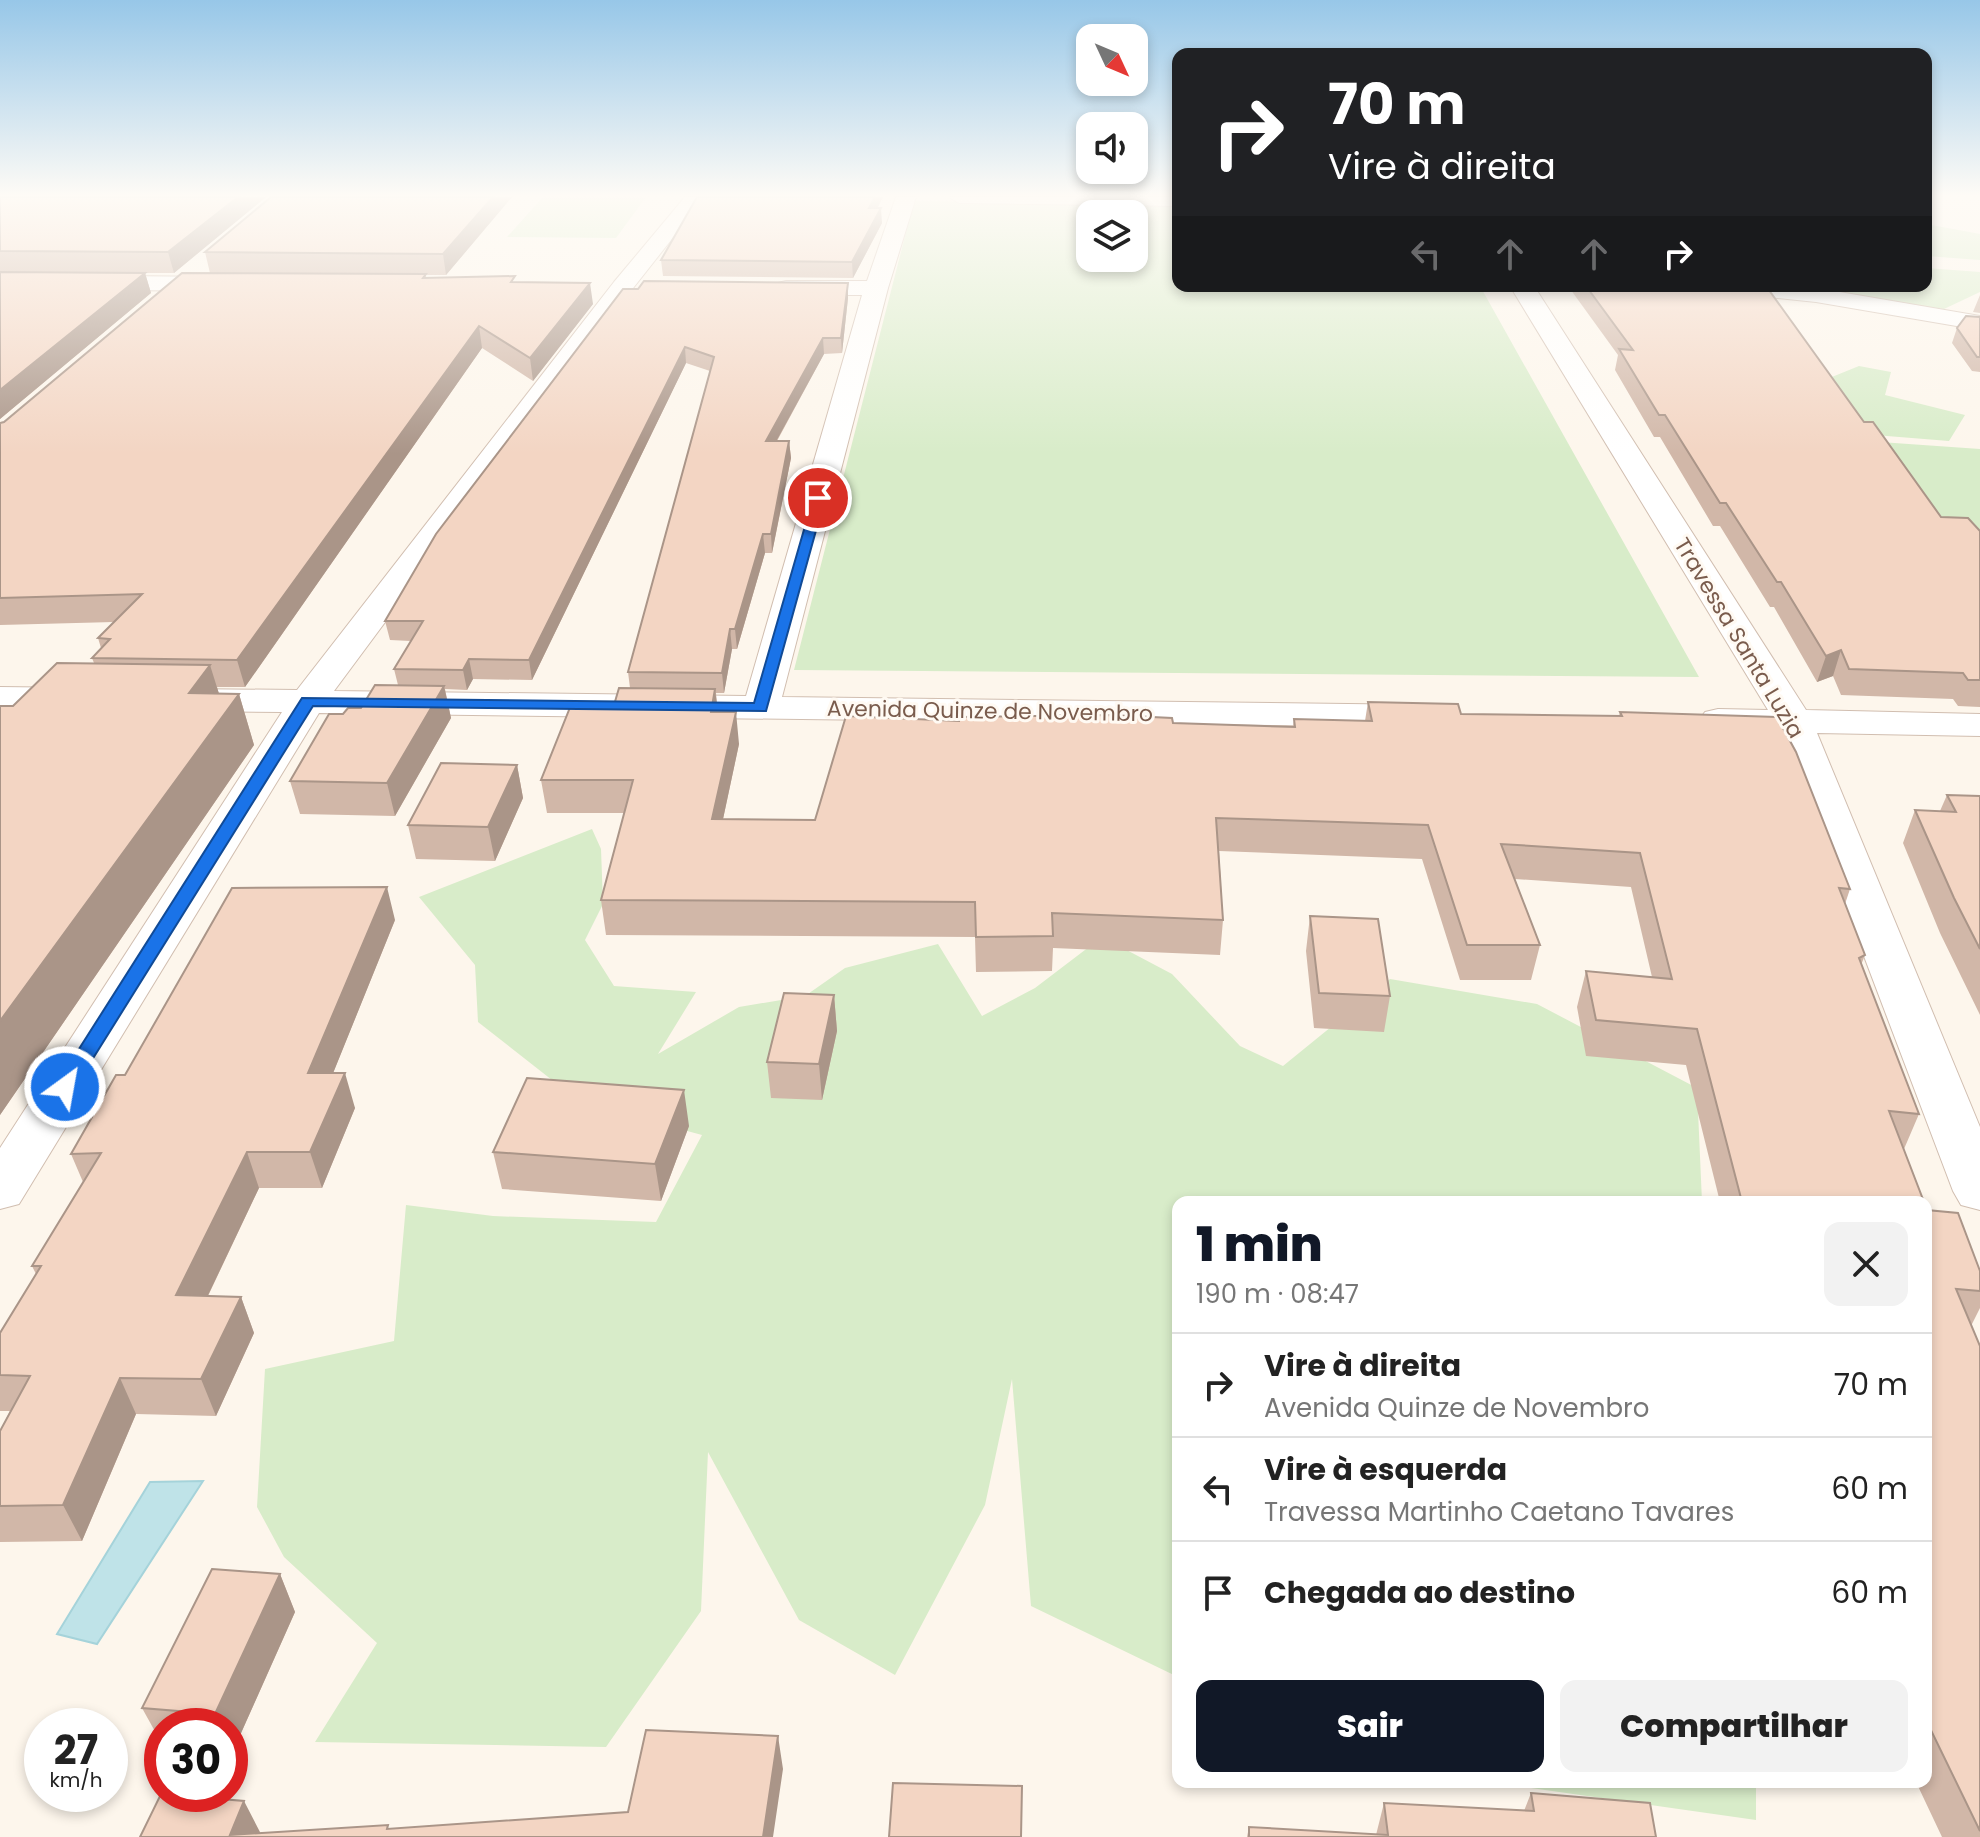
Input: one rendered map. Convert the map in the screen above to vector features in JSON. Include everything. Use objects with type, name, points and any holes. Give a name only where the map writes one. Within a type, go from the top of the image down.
[{"type":"street","points":[[65,283],[258,284]]},
{"type":"street","points":[[0,1190],[308,701],[625,283]]},
{"type":"street","points":[[761,708],[878,283]]},
{"type":"street","points":[[155,304],[179,284]]},
{"type":"street","points":[[765,288],[876,288]]},
{"type":"street","name":"Travessa Santa Luzia","points":[[1526,292],[1793,720],[1980,1191]]},
{"type":"street","points":[[1787,292],[1980,323]]},
{"type":"street","name":"Avenida Quinze de Novembro","points":[[0,698],[1459,716]]},
{"type":"street","points":[[1682,719],[1980,725]]},
{"type":"green space","points":[[893,283],[1172,283],[1172,292],[1483,292],[1699,677],[794,670]]},
{"type":"green space","points":[[1932,283],[1980,283],[1980,292],[1944,309],[1823,292],[1932,292]]},
{"type":"green space","points":[[1859,366],[1891,372],[1885,395],[1965,415],[1949,441],[1862,434],[1822,381]]},
{"type":"green space","points":[[1880,442],[1980,449],[1980,544],[1928,514]]},
{"type":"green space","points":[[592,829],[601,849],[603,904],[585,940],[614,986],[696,992],[658,1054],[739,1007],[805,996],[845,968],[938,944],[982,1016],[1035,988],[1102,937],[1172,974],[1240,1046],[1283,1066],[1390,979],[1537,1004],[1697,1088],[1702,1196],[1172,1196],[1172,1674],[1031,1606],[1012,1379],[985,1505],[895,1675],[799,1620],[708,1452],[701,1611],[606,1747],[315,1742],[377,1643],[284,1557],[257,1507],[265,1369],[394,1341],[406,1205],[493,1216],[656,1222],[702,1135],[580,1102],[478,1022],[475,965],[419,897]]},
{"type":"green space","points":[[1531,1788],[1756,1788],[1756,1820]]},
{"type":"water","points":[[203,1481],[97,1644],[57,1634],[150,1482]]},
{"type":"building","points":[[0,283],[133,283],[0,390]]},
{"type":"building","points":[[170,283],[590,283],[530,358],[479,326],[237,660],[92,658],[110,639],[98,638],[142,594],[0,598],[0,423]]},
{"type":"building","points":[[643,283],[848,283],[841,338],[823,338],[766,441],[789,441],[771,534],[763,534],[735,629],[730,629],[722,673],[628,672],[714,357],[685,347],[529,660],[469,659],[463,670],[394,669],[423,621],[385,621],[436,534],[623,289],[638,289]]},
{"type":"building","points":[[1590,292],[1770,292],[1864,422],[1873,422],[1941,517],[1968,518],[1980,531],[1980,680],[1968,680],[1963,673],[1849,669],[1841,650],[1826,656],[1781,582],[1777,582],[1726,503],[1720,503],[1665,415],[1659,415],[1619,349],[1633,350]]},
{"type":"building","points":[[1966,316],[1980,317],[1980,357],[1957,328]]},
{"type":"building","points":[[57,663],[210,665],[189,693],[239,694],[0,1021],[0,706],[13,706]]},
{"type":"building","points":[[375,685],[444,686],[387,783],[290,781],[329,714],[343,714],[348,708],[361,708]]},
{"type":"building","points":[[619,688],[715,689],[711,712],[736,712],[712,819],[815,820],[846,716],[959,721],[959,717],[1110,715],[1172,718],[1173,723],[1295,727],[1294,719],[1372,721],[1368,702],[1458,704],[1461,714],[1622,716],[1620,712],[1777,717],[1796,752],[1850,889],[1839,888],[1865,955],[1859,958],[1919,1114],[1889,1111],[1922,1196],[1740,1196],[1697,1029],[1596,1020],[1586,971],[1672,979],[1640,853],[1501,844],[1540,945],[1467,945],[1428,825],[1216,818],[1223,920],[1052,913],[1053,936],[976,937],[975,902],[601,900],[633,780],[541,780],[571,705],[614,705]]},
{"type":"building","points":[[441,763],[517,765],[488,827],[408,825]]},
{"type":"building","points":[[1947,795],[1980,796],[1980,949],[1915,810],[1956,812]]},
{"type":"building","points":[[387,887],[308,1073],[345,1073],[310,1152],[247,1152],[176,1295],[241,1297],[201,1379],[120,1378],[63,1505],[0,1506],[0,1431],[30,1376],[0,1375],[0,1333],[41,1266],[32,1266],[101,1153],[71,1154],[116,1075],[125,1075],[232,888]]},
{"type":"building","points":[[1310,916],[1378,919],[1390,996],[1319,993]]},
{"type":"building","points":[[784,993],[834,995],[819,1064],[767,1062]]},
{"type":"building","points":[[527,1078],[684,1090],[655,1164],[493,1152]]},
{"type":"building","points":[[1932,1210],[1958,1213],[1980,1271],[1980,1291],[1956,1289],[1980,1346],[1980,1831],[1932,1732]]},
{"type":"building","points":[[212,1569],[280,1574],[218,1708],[142,1708]]},
{"type":"building","points":[[646,1730],[778,1736],[763,1837],[140,1837],[152,1812],[239,1812],[230,1835],[388,1825],[387,1829],[628,1812]]},
{"type":"building","points":[[893,1783],[1022,1786],[1021,1837],[889,1837]]},
{"type":"building","points":[[1531,1793],[1650,1803],[1656,1837],[1249,1837],[1249,1827],[1388,1835],[1384,1803],[1534,1811]]},
{"type":"route","points":[[65,1087],[308,701],[761,708],[818,498]]}]
